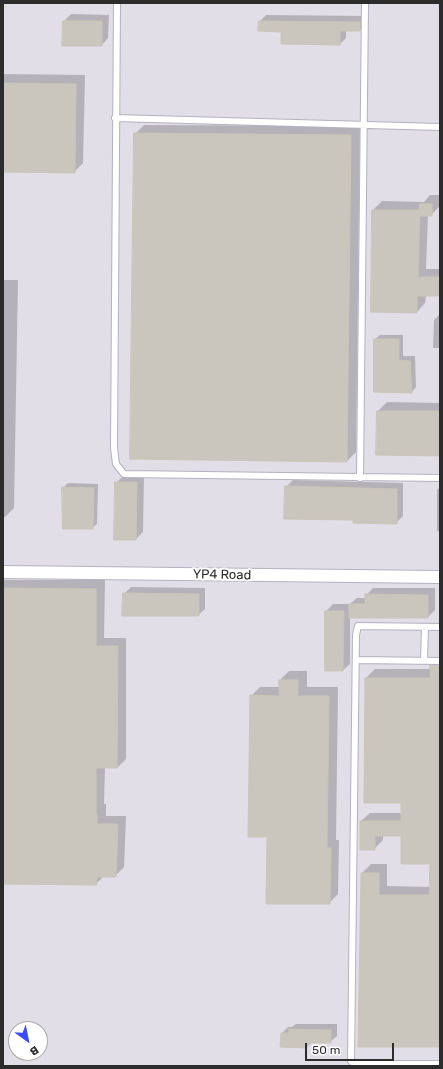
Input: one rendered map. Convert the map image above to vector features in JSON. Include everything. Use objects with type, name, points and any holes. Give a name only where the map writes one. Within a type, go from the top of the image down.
[{"type":"street","name":"YP4 Road","points":[[3,572],[440,577]]},
{"type":"lane","points":[[117,3],[115,118],[114,448],[116,464],[124,474],[440,478]]},
{"type":"lane","points":[[360,478],[365,3]]},
{"type":"lane","points":[[115,118],[440,127]]},
{"type":"lane","points":[[440,627],[358,626],[356,635],[351,1061],[354,1064],[440,1064]]},
{"type":"lane","points":[[424,661],[425,627]]},
{"type":"lane","points":[[356,660],[440,661]]},
{"type":"shaded area","points":[[3,3],[440,3],[440,1066],[3,1066]]},
{"type":"building","points":[[63,21],[102,21],[102,46],[62,46]]},
{"type":"building","points":[[259,21],[360,22],[360,31],[340,31],[340,45],[281,44],[281,32],[258,31]]},
{"type":"building","points":[[3,83],[76,84],[75,173],[3,172]]},
{"type":"building","points":[[134,133],[351,135],[347,462],[130,459]]},
{"type":"building","points":[[420,204],[432,204],[432,216],[420,216]]},
{"type":"building","points":[[372,210],[420,210],[418,277],[440,277],[440,296],[417,296],[417,313],[371,312]]},
{"type":"building","points":[[374,339],[399,339],[399,360],[410,361],[412,393],[374,392]]},
{"type":"building","points":[[377,411],[440,411],[440,456],[376,455]]},
{"type":"building","points":[[115,482],[137,482],[136,540],[114,540]]},
{"type":"building","points":[[285,486],[397,489],[397,524],[353,523],[353,520],[284,519]]},
{"type":"building","points":[[62,487],[94,488],[93,529],[63,529]]},
{"type":"building","points":[[3,588],[96,589],[96,646],[118,646],[117,768],[96,768],[97,824],[118,824],[116,877],[97,877],[97,885],[3,884]]},
{"type":"building","points":[[123,593],[199,594],[199,616],[122,616]]},
{"type":"building","points":[[365,594],[428,595],[428,618],[349,618],[349,604],[365,604]]},
{"type":"building","points":[[325,611],[344,611],[343,671],[325,671]]},
{"type":"building","points":[[430,665],[440,665],[440,1047],[358,1047],[361,873],[379,873],[379,895],[429,895],[430,864],[401,864],[401,836],[375,836],[375,850],[360,850],[360,821],[401,821],[401,803],[364,803],[365,678],[430,678]]},
{"type":"building","points":[[279,680],[298,680],[298,696],[329,696],[327,848],[331,848],[330,904],[266,904],[267,837],[248,837],[250,695],[279,696]]},
{"type":"building","points":[[289,1029],[331,1030],[331,1043],[308,1043],[307,1048],[280,1047],[281,1033],[289,1033]]}]
